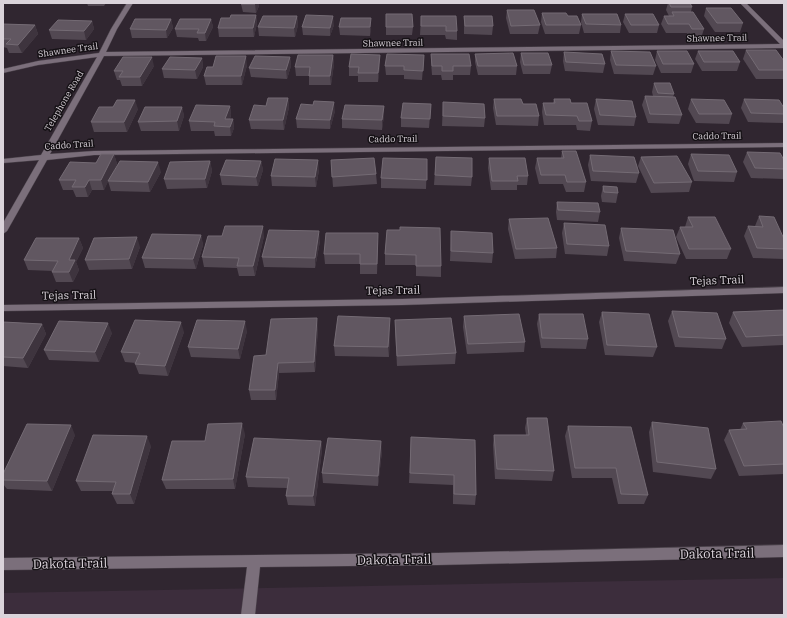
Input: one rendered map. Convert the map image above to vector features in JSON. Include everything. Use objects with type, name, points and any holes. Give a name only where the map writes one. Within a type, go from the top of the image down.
[{"type":"street","name":"Telephone Road","points":[[3,230],[102,54],[114,29],[130,3]]},
{"type":"street","points":[[743,3],[784,46]]},
{"type":"street","name":"Shawnee Trail","points":[[3,71],[38,63],[102,54],[784,46]]},
{"type":"street","name":"Caddo Trail","points":[[3,161],[44,156],[94,153],[784,145]]},
{"type":"street","name":"Tejas Trail","points":[[3,308],[402,302],[784,290]]},
{"type":"street","name":"Dakota Trail","points":[[3,564],[784,551]]},
{"type":"street","points":[[248,615],[254,561]]},
{"type":"shaded area","points":[[784,578],[784,615],[3,615],[3,593]]},
{"type":"building","points":[[242,3],[256,3],[241,4]]},
{"type":"building","points":[[669,3],[690,3],[692,7],[671,7]]},
{"type":"building","points":[[706,8],[731,8],[743,23],[717,23]]},
{"type":"building","points":[[507,10],[534,10],[540,25],[511,26]]},
{"type":"building","points":[[672,12],[693,12],[704,29],[692,29],[689,24],[668,24],[664,16],[674,16]]},
{"type":"building","points":[[542,13],[566,13],[568,16],[577,16],[581,25],[546,25]]},
{"type":"building","points":[[386,14],[412,14],[413,27],[386,27]]},
{"type":"building","points":[[582,14],[617,14],[621,25],[586,24]]},
{"type":"building","points":[[625,14],[653,14],[659,25],[631,25]]},
{"type":"building","points":[[231,15],[256,15],[253,28],[218,28],[221,18],[230,18]]},
{"type":"building","points":[[306,15],[333,16],[330,28],[302,27]]},
{"type":"building","points":[[263,16],[297,16],[294,28],[258,27]]},
{"type":"building","points":[[421,16],[456,16],[457,31],[446,31],[446,26],[421,26]]},
{"type":"building","points":[[464,16],[492,16],[493,26],[465,26]]},
{"type":"building","points":[[341,18],[371,18],[370,27],[339,27]]},
{"type":"building","points":[[135,19],[171,19],[166,30],[130,29]]},
{"type":"building","points":[[180,19],[211,19],[205,33],[197,33],[199,29],[175,29]]},
{"type":"building","points":[[58,20],[92,21],[84,31],[49,30]]},
{"type":"building","points":[[3,24],[35,25],[18,45],[6,44],[11,39],[3,39]]},
{"type":"building","points":[[746,50],[776,50],[784,61],[784,70],[759,70]]},
{"type":"building","points":[[611,51],[650,52],[656,66],[616,65]]},
{"type":"building","points":[[657,51],[687,51],[694,64],[663,64]]},
{"type":"building","points":[[698,51],[733,51],[740,62],[704,62]]},
{"type":"building","points":[[564,52],[602,54],[605,64],[566,62]]},
{"type":"building","points":[[513,53],[517,66],[478,66],[475,54]]},
{"type":"building","points":[[521,53],[548,53],[552,65],[524,65]]},
{"type":"building","points":[[351,54],[380,55],[378,73],[358,73],[359,67],[349,67]]},
{"type":"building","points":[[387,54],[424,55],[423,71],[404,70],[404,66],[385,66]]},
{"type":"building","points":[[431,54],[469,54],[471,66],[453,66],[453,71],[442,71],[442,66],[432,66]]},
{"type":"building","points":[[298,55],[333,55],[330,76],[309,76],[310,67],[295,67]]},
{"type":"building","points":[[216,56],[246,56],[241,76],[204,76],[207,67],[213,67]]},
{"type":"building","points":[[255,56],[290,57],[286,70],[249,68]]},
{"type":"building","points":[[123,57],[152,57],[140,77],[119,77],[123,71],[114,71]]},
{"type":"building","points":[[170,57],[202,58],[195,70],[162,69]]},
{"type":"building","points":[[654,83],[670,83],[674,94],[658,93]]},
{"type":"building","points":[[645,96],[675,97],[682,115],[650,114]]},
{"type":"building","points":[[268,98],[288,98],[283,120],[249,120],[254,105],[266,106]]},
{"type":"building","points":[[494,99],[521,99],[523,104],[536,104],[539,116],[497,116]]},
{"type":"building","points":[[554,99],[570,99],[571,103],[587,103],[592,121],[579,121],[577,116],[546,115],[543,103],[555,103]]},
{"type":"building","points":[[596,99],[632,101],[636,117],[600,115]]},
{"type":"building","points":[[691,99],[724,100],[732,114],[699,114]]},
{"type":"building","points":[[744,99],[779,100],[784,108],[784,114],[751,113]]},
{"type":"building","points":[[117,100],[135,100],[124,122],[91,122],[99,107],[113,107]]},
{"type":"building","points":[[314,101],[334,102],[330,120],[296,119],[301,104],[313,105]]},
{"type":"building","points":[[443,102],[484,104],[485,118],[443,116]]},
{"type":"building","points":[[403,103],[431,104],[430,119],[401,118]]},
{"type":"building","points":[[196,105],[230,106],[225,119],[233,119],[230,127],[214,126],[215,122],[189,121]]},
{"type":"building","points":[[345,105],[384,106],[382,120],[342,119]]},
{"type":"building","points":[[145,107],[182,107],[177,121],[138,122]]},
{"type":"building","points":[[562,151],[576,151],[586,182],[567,182],[565,175],[541,175],[537,158],[564,158]]},
{"type":"building","points":[[747,152],[780,153],[784,160],[784,169],[755,168]]},
{"type":"building","points":[[101,154],[114,154],[101,180],[89,180],[85,187],[72,187],[76,180],[59,180],[70,162],[96,163]]},
{"type":"building","points":[[691,154],[729,155],[737,172],[698,171]]},
{"type":"building","points":[[590,155],[634,157],[639,173],[593,171]]},
{"type":"building","points":[[677,156],[692,182],[654,183],[641,157]]},
{"type":"building","points":[[436,157],[472,158],[472,177],[435,175]]},
{"type":"building","points":[[374,158],[376,174],[332,177],[331,160]]},
{"type":"building","points":[[383,158],[427,159],[427,180],[381,178]]},
{"type":"building","points":[[489,158],[525,158],[528,176],[517,176],[518,181],[492,181]]},
{"type":"building","points":[[275,159],[318,160],[315,177],[271,176]]},
{"type":"building","points":[[226,160],[261,161],[256,177],[220,175]]},
{"type":"building","points":[[120,161],[158,162],[148,182],[108,181]]},
{"type":"building","points":[[210,161],[205,179],[164,179],[170,162]]},
{"type":"building","points":[[603,186],[617,187],[618,193],[604,192]]},
{"type":"building","points":[[557,202],[598,203],[600,212],[558,210]]},
{"type":"building","points":[[759,216],[774,217],[784,239],[784,249],[757,248],[748,226],[763,227]]},
{"type":"building","points":[[688,217],[715,217],[731,249],[689,249],[680,227],[693,227]]},
{"type":"building","points":[[548,218],[557,248],[516,249],[509,219]]},
{"type":"building","points":[[564,223],[605,225],[609,246],[567,244]]},
{"type":"building","points":[[225,226],[263,226],[253,266],[237,266],[239,258],[202,257],[208,236],[222,236]]},
{"type":"building","points":[[400,227],[440,228],[441,266],[416,266],[416,255],[385,254],[387,230],[400,230]]},
{"type":"building","points":[[621,228],[673,230],[680,254],[626,251]]},
{"type":"building","points":[[269,230],[319,231],[315,258],[262,257]]},
{"type":"building","points":[[451,231],[492,233],[493,253],[451,251]]},
{"type":"building","points":[[326,233],[378,233],[377,264],[360,264],[360,254],[324,254]]},
{"type":"building","points":[[152,234],[201,235],[193,259],[142,258]]},
{"type":"building","points":[[137,237],[129,259],[85,260],[94,238]]},
{"type":"building","points":[[36,238],[79,238],[69,260],[75,260],[69,272],[52,272],[58,261],[24,260]]},
{"type":"building","points":[[784,310],[784,335],[746,337],[733,312]]},
{"type":"building","points":[[672,311],[717,313],[726,339],[679,337]]},
{"type":"building","points":[[602,312],[649,314],[657,347],[607,345]]},
{"type":"building","points":[[519,314],[525,342],[468,344],[464,316]]},
{"type":"building","points":[[539,314],[583,314],[588,339],[542,338]]},
{"type":"building","points":[[338,316],[390,318],[388,347],[334,346]]},
{"type":"building","points":[[317,318],[314,362],[278,363],[275,390],[249,390],[254,356],[266,355],[271,319]]},
{"type":"building","points":[[451,318],[456,353],[397,356],[395,320]]},
{"type":"building","points":[[135,320],[181,322],[165,366],[135,364],[140,353],[121,352]]},
{"type":"building","points":[[197,320],[245,321],[238,349],[188,347]]},
{"type":"building","points":[[59,321],[108,323],[95,352],[44,350]]},
{"type":"building","points":[[3,322],[42,324],[23,358],[3,357]]},
{"type":"building","points":[[527,418],[547,418],[554,471],[497,469],[494,435],[529,435]]},
{"type":"building","points":[[781,421],[784,428],[784,464],[744,466],[729,430],[747,429],[743,423]]},
{"type":"building","points":[[652,422],[708,428],[716,469],[657,462]]},
{"type":"building","points":[[242,423],[233,479],[162,480],[172,441],[205,441],[208,424]]},
{"type":"building","points":[[27,424],[71,425],[47,481],[3,480],[3,474]]},
{"type":"building","points":[[568,426],[631,427],[648,495],[621,494],[616,468],[575,468]]},
{"type":"building","points":[[93,435],[147,436],[130,494],[112,494],[116,482],[76,481]]},
{"type":"building","points":[[411,437],[475,440],[476,495],[454,494],[454,475],[410,473]]},
{"type":"building","points":[[254,438],[321,441],[313,496],[286,496],[289,478],[246,477]]},
{"type":"building","points":[[328,438],[381,441],[378,476],[322,473]]}]
